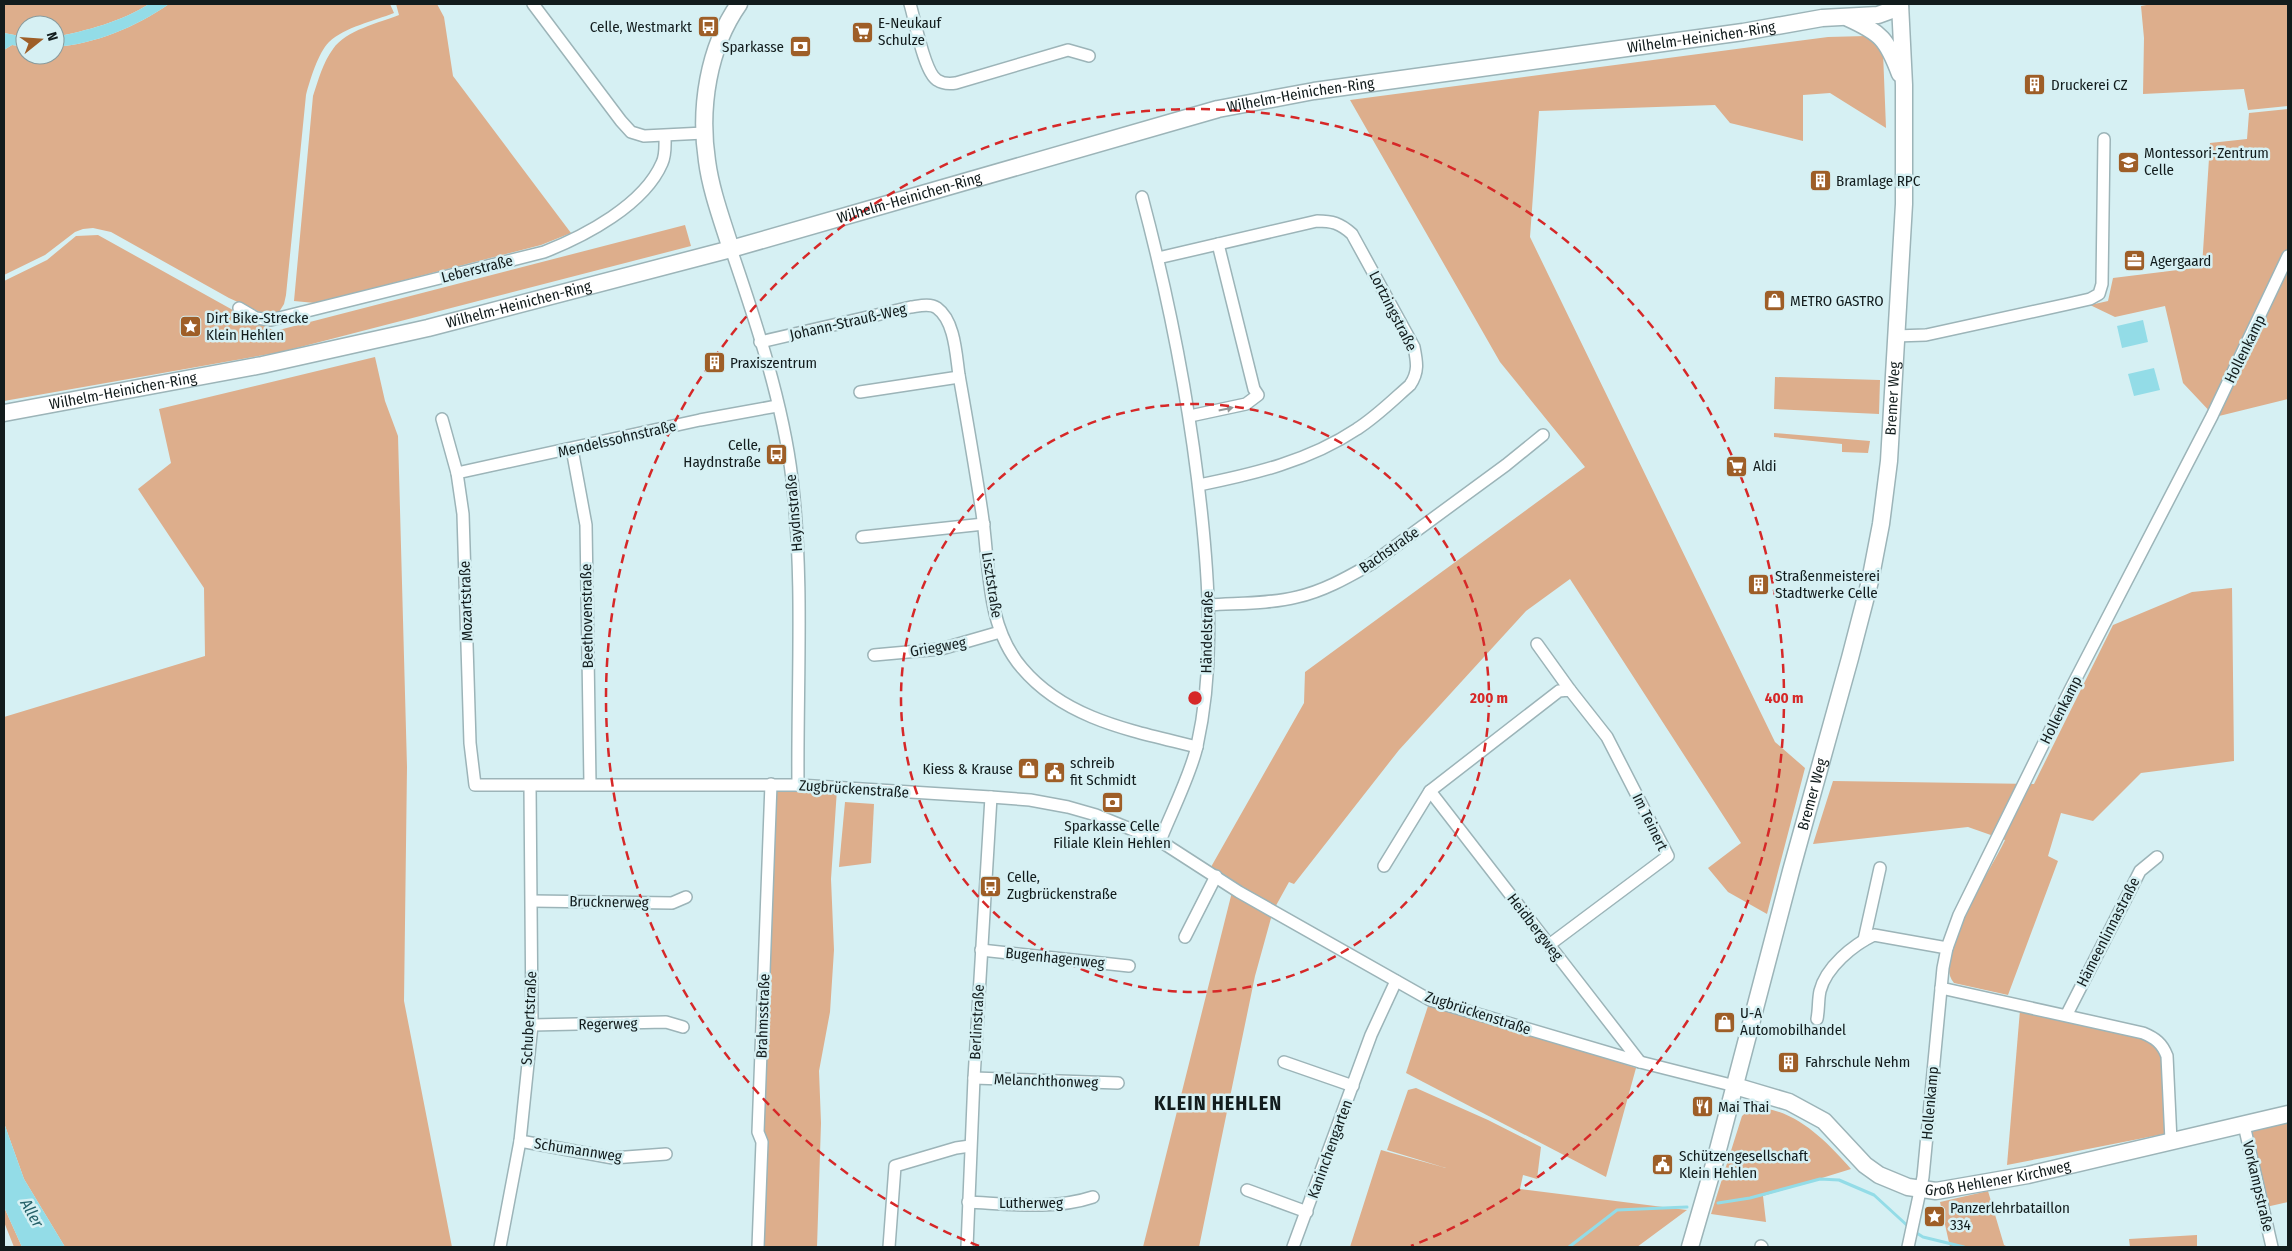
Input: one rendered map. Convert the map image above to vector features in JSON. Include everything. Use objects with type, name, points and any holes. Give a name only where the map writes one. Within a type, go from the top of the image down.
[{"type":"main road","points":[[731,249],[712,185],[704,133],[705,99],[710,73],[722,34],[740,4]]},
{"type":"main road","name":"Wilhelm-Heinichen-Ring","points":[[4,413],[301,357],[463,319],[731,249],[1218,110],[1314,91],[1743,32],[1822,18],[1869,4]]},
{"type":"main road","name":"Wilhelm-Heinichen-Ring","points":[[1850,10],[1878,15],[1895,5]]},
{"type":"main road","name":"Bremer Weg","points":[[1690,1247],[1870,581],[1886,495],[1904,204],[1904,85],[1895,5]]},
{"type":"main road","points":[[1850,10],[1878,33],[1894,58],[1904,85]]},
{"type":"main road","name":"Groß Hehlener Kirchweg","points":[[1735,1086],[1770,1096],[1807,1111],[1824,1121],[1865,1165],[1879,1175],[1893,1182],[1921,1190],[1951,1189],[1992,1182],[2288,1114]]},
{"type":"street","points":[[533,4],[631,132],[644,136],[704,133]]},
{"type":"street","points":[[910,4],[928,68],[938,81],[949,84],[956,83],[1068,50],[1088,56]]},
{"type":"street","name":"Leberstraße","points":[[239,308],[256,318],[271,320],[544,252],[577,239],[648,188],[663,161],[665,136]]},
{"type":"street","points":[[1896,336],[1926,335],[2090,299],[2099,294],[2102,284],[2104,139]]},
{"type":"street","name":"Händelstraße","points":[[1142,197],[1158,258],[1190,416],[1199,485],[1209,605],[1206,689],[1197,747],[1160,841]]},
{"type":"street","name":"Lortzingstraße","points":[[1158,258],[1317,222],[1330,221],[1342,225],[1352,234],[1414,347],[1418,366],[1416,376],[1410,385],[1357,429],[1329,445],[1272,469],[1199,485]]},
{"type":"street","points":[[1190,416],[1246,404],[1258,395],[1254,389],[1218,244]]},
{"type":"street","name":"Haydnstraße","points":[[731,249],[760,342],[777,406],[792,478],[798,545],[798,785]]},
{"type":"street","name":"Hollenkamp","points":[[1910,1242],[1921,1190],[1940,988],[1947,948],[1959,915],[2070,690],[2212,416],[2288,256]]},
{"type":"street","name":"Johann-Strauß-Weg","points":[[760,342],[911,307],[926,305],[936,307]]},
{"type":"street","name":"Lisztstraße","points":[[936,307],[944,316],[952,336],[984,524],[990,588],[1000,632],[1020,666],[1044,691],[1064,705],[1088,717],[1197,747]]},
{"type":"street","points":[[860,392],[959,377]]},
{"type":"street","name":"Mendelssohnstraße","points":[[457,474],[700,420],[777,406]]},
{"type":"street","name":"Mozartstraße","points":[[442,418],[457,474],[463,514],[470,743],[475,785]]},
{"type":"street","name":"Bachstraße","points":[[1209,605],[1298,597],[1348,578],[1372,564],[1544,435]]},
{"type":"street","name":"Beethovenstraße","points":[[572,449],[586,526],[590,784]]},
{"type":"street","points":[[862,537],[984,524]]},
{"type":"street","name":"Griegweg","points":[[874,655],[941,649],[1000,632]]},
{"type":"street","name":"Im Teinert","points":[[1537,644],[1607,737],[1668,856],[1550,945]]},
{"type":"street","points":[[1384,866],[1430,790],[1559,691],[1570,690]]},
{"type":"street","name":"Brahmsstraße","points":[[758,1247],[762,1142],[758,1132],[771,784]]},
{"type":"street","name":"Zugbrückenstraße","points":[[475,785],[798,785],[1030,800],[1068,807],[1096,815],[1160,841],[1216,876],[1430,1000],[1640,1062],[1735,1086]]},
{"type":"street","name":"Schubertstraße","points":[[500,1247],[520,1141],[532,1025],[530,786]]},
{"type":"street","name":"Heidbergweg","points":[[1430,790],[1640,1062]]},
{"type":"street","name":"Berlinstraße","points":[[967,1247],[970,1146],[991,797]]},
{"type":"street","name":"Hämeenlinnastraße","points":[[2067,1014],[2140,871],[2157,857]]},
{"type":"street","points":[[1864,940],[1880,868]]},
{"type":"street","points":[[1185,937],[1216,876]]},
{"type":"street","name":"Brucknerweg","points":[[532,901],[672,902],[686,897]]},
{"type":"street","points":[[1817,1019],[1820,991],[1827,975],[1834,966],[1864,940],[1874,935],[1947,948]]},
{"type":"street","name":"Bugenhagenweg","points":[[981,950],[1129,966]]},
{"type":"street","name":"Kaninchengarten","points":[[1293,1247],[1371,1035],[1396,981]]},
{"type":"street","points":[[1940,988],[2143,1032],[2163,1046],[2168,1056],[2171,1142]]},
{"type":"street","name":"Regerweg","points":[[532,1025],[666,1022],[683,1027]]},
{"type":"street","name":"Kaninchengarten","points":[[1284,1062],[1353,1086]]},
{"type":"street","name":"Melanchthonweg","points":[[974,1078],[1118,1083]]},
{"type":"street","name":"Vorkampstraße","points":[[2244,1125],[2272,1247]]},
{"type":"street","name":"Schumannweg","points":[[520,1141],[613,1158],[666,1154]]},
{"type":"street","points":[[889,1247],[895,1166],[956,1148],[970,1146]]},
{"type":"street","name":"Kaninchengarten","points":[[1247,1190],[1307,1212]]},
{"type":"street","name":"Lutherweg","points":[[968,1202],[1073,1204],[1094,1197]]},
{"type":"shaded area","points":[[4,4],[149,4],[104,25],[65,35],[65,15],[15,15],[15,35],[4,33]]},
{"type":"shaded area","points":[[169,4],[390,4],[394,13],[343,32],[325,47],[315,67],[306,95],[286,295],[284,304],[279,312],[262,313],[229,298],[111,232],[93,228],[75,232],[45,255],[4,275],[4,50],[12,45],[15,45],[15,65],[65,65],[65,46],[115,33]]},
{"type":"shaded area","points":[[396,4],[437,4],[444,17],[453,76],[571,233],[541,245],[315,303],[294,301],[313,96],[319,78],[329,54],[339,42],[354,32],[399,15]]},
{"type":"shaded area","points":[[2152,4],[2288,4],[2288,106],[2248,110],[2244,89],[2143,94],[2144,38],[2141,6]]},
{"type":"shaded area","points":[[1866,36],[1883,52],[1886,128],[1830,93],[1803,95],[1803,141],[1730,123],[1715,105],[1539,111],[1530,237],[1775,742],[1805,768],[1767,914],[1728,892],[1708,868],[1741,843],[1570,579],[1526,611],[1399,750],[1294,884],[1289,882],[1273,911],[1255,976],[1199,1247],[1143,1247],[1233,888],[1207,874],[1304,703],[1305,672],[1585,467],[1500,362],[1350,100],[1828,37]]},
{"type":"shaded area","points":[[2288,109],[2288,399],[2215,417],[2183,383],[2165,306],[2115,317],[2090,305],[2108,301],[2113,278],[2202,267],[2210,143],[2247,139],[2249,113]]},
{"type":"shaded area","points":[[685,225],[691,246],[281,352],[4,401],[4,281],[47,260],[76,236],[98,235],[249,319],[275,331]]},
{"type":"shaded area","points":[[375,357],[385,401],[398,436],[407,767],[404,1001],[452,1247],[65,1247],[24,1179],[4,1123],[4,717],[205,656],[204,588],[138,489],[171,463],[159,409]]},
{"type":"shaded area","points":[[1775,377],[1880,380],[1879,414],[1774,409]]},
{"type":"shaded area","points":[[1774,433],[1870,441],[1868,453],[1842,452],[1842,444],[1774,437]]},
{"type":"shaded area","points":[[2232,588],[2234,761],[2141,773],[2093,821],[2061,813],[2048,856],[2058,861],[2008,995],[1954,983],[1949,971],[1951,954],[1966,912],[2005,840],[1968,827],[1813,844],[1833,781],[2034,784],[2113,625],[2192,592]]},
{"type":"shaded area","points":[[771,784],[837,789],[831,879],[834,950],[830,1012],[819,1071],[821,1123],[817,1247],[758,1247]]},
{"type":"shaded area","points":[[845,802],[874,804],[871,863],[839,867]]},
{"type":"shaded area","points":[[1430,1000],[1636,1068],[1606,1177],[1406,1073]]},
{"type":"shaded area","points":[[2020,1010],[2143,1039],[2158,1048],[2165,1067],[2164,1134],[2007,1165]]},
{"type":"shaded area","points":[[1416,1088],[1488,1120],[1541,1147],[1537,1179],[1523,1175],[1520,1189],[1687,1210],[1637,1247],[1350,1247],[1381,1150],[1446,1168],[1387,1150],[1408,1090]]},
{"type":"shaded area","points":[[1752,1107],[1782,1113],[1808,1127],[1831,1147],[1851,1169],[1763,1196],[1766,1222],[1711,1214],[1742,1116]]},
{"type":"shaded area","points":[[2288,1121],[2288,1202],[2266,1207],[2248,1130]]},
{"type":"shaded area","points":[[1988,1191],[2004,1245],[2008,1247],[1950,1247],[1940,1202]]},
{"type":"shaded area","points":[[4,1207],[22,1247],[14,1247],[4,1222]]},
{"type":"shaded area","points":[[2197,1235],[2197,1247],[2130,1247],[2129,1239]]},
{"type":"water","points":[[149,4],[169,4],[143,20],[115,33],[65,46],[65,35],[104,25]]},
{"type":"water","points":[[4,33],[15,35],[15,45],[12,45],[4,50]]},
{"type":"water","points":[[2143,320],[2148,342],[2122,348],[2117,326]]},
{"type":"water","points":[[2154,368],[2160,390],[2134,396],[2128,374]]},
{"type":"water","name":"Aller","points":[[4,1123],[24,1179],[65,1247],[22,1247],[4,1207]]},
{"type":"waterway","points":[[1718,1203],[1750,1198],[1820,1179],[1839,1180],[1874,1195],[1910,1228]]},
{"type":"waterway","points":[[1569,1247],[1617,1210],[1687,1207]]},
{"type":"waterway","points":[[1915,1232],[1923,1237],[1964,1247]]},
{"type":"place","name":"Celle, Westmarkt","points":[[708,27]]},
{"type":"place","name":"E-Neukauf Schulze","points":[[862,32]]},
{"type":"place","name":"Sparkasse","points":[[800,47]]},
{"type":"place","name":"Druckerei CZ","points":[[2035,85]]},
{"type":"place","name":"Montessori-Zentrum Celle","points":[[2128,162]]},
{"type":"place","name":"Bramlage RPC","points":[[1820,181]]},
{"type":"place","name":"Agergaard","points":[[2134,261]]},
{"type":"place","name":"METRO GASTRO","points":[[1774,301]]},
{"type":"place","name":"Dirt Bike-Strecke Klein Hehlen","points":[[190,327]]},
{"type":"place","name":"Praxiszentrum","points":[[714,363]]},
{"type":"place","name":"Celle, Haydnstraße","points":[[777,454]]},
{"type":"place","name":"Aldi","points":[[1737,466]]},
{"type":"place","name":"Straßenmeisterei Stadtwerke Celle","points":[[1759,585]]},
{"type":"place","name":"Kiess & Krause","points":[[1029,769]]},
{"type":"place","name":"schreib fit Schmidt","points":[[1054,772]]},
{"type":"place","name":"Sparkasse Celle Filiale Klein Hehlen","points":[[1112,803]]},
{"type":"place","name":"Celle, Zugbrückenstraße","points":[[991,886]]},
{"type":"place","name":"U-A Automobilhandel","points":[[1724,1022]]},
{"type":"place","name":"Fahrschule Nehm","points":[[1789,1062]]},
{"type":"place","name":"Mai Thai","points":[[1702,1107]]},
{"type":"place","name":"Schützengesellschaft Klein Hehlen","points":[[1663,1165]]},
{"type":"place","name":"Panzerlehrbataillon 334","points":[[1934,1217]]},
{"type":"district","name":"KLEIN HEHLEN","points":[[1218,1103]]}]
